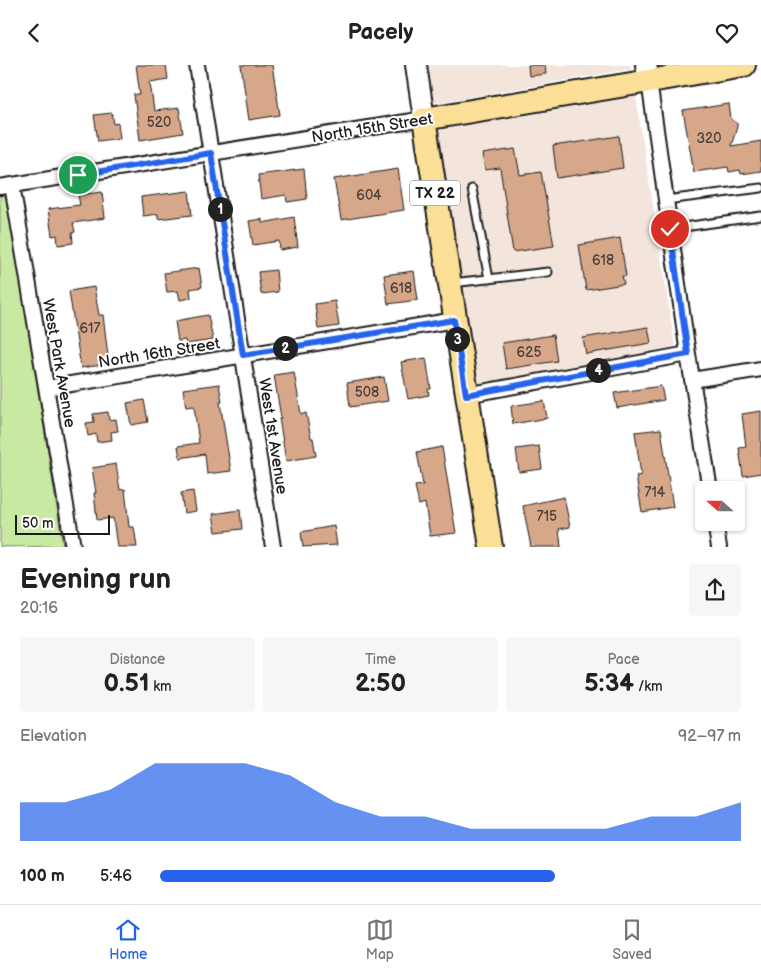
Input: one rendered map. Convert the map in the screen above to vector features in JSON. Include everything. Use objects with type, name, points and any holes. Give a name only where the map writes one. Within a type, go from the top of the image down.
[{"type":"main road","name":"North 15th Street","points":[[424,119],[648,73],[744,65]]},
{"type":"main road","name":"TX 22","points":[[424,119],[490,547]]},
{"type":"street","name":"West 1st Avenue","points":[[197,65],[274,547]]},
{"type":"street","points":[[416,65],[424,119]]},
{"type":"street","points":[[648,73],[688,354],[709,481]]},
{"type":"street","name":"North 15th Street","points":[[6,186],[424,119]]},
{"type":"street","name":"West Park Avenue","points":[[6,186],[47,388],[73,547]]},
{"type":"street","name":"North 16th Street","points":[[47,388],[454,320]]},
{"type":"street","points":[[466,395],[688,354]]},
{"type":"street","points":[[692,380],[761,369]]},
{"type":"street","points":[[716,531],[719,547]]},
{"type":"lane","points":[[666,200],[761,188]]},
{"type":"lane","points":[[472,189],[489,279]]},
{"type":"lane","points":[[670,229],[761,216]]},
{"type":"lane","points":[[449,283],[548,271]]},
{"type":"shaded area","points":[[423,65],[630,65],[631,69],[429,104]]},
{"type":"shaded area","points":[[636,97],[676,353],[476,385],[435,131]]},
{"type":"green space","points":[[6,192],[63,546],[0,547],[0,193]]},
{"type":"building","points":[[136,65],[166,65],[168,79],[150,82],[154,111],[179,108],[183,133],[140,140],[134,95],[140,95]]},
{"type":"building","points":[[241,65],[272,65],[280,115],[249,120]]},
{"type":"building","points":[[528,65],[545,65],[546,74],[529,76]]},
{"type":"building","points":[[729,104],[731,119],[737,123],[731,146],[761,141],[761,171],[741,174],[740,170],[729,172],[728,167],[694,172],[683,111]]},
{"type":"building","points":[[112,113],[114,124],[118,123],[120,138],[98,141],[94,115]]},
{"type":"building","points":[[619,136],[623,168],[557,178],[553,146]]},
{"type":"building","points":[[515,149],[520,175],[541,172],[554,246],[513,252],[500,168],[485,170],[482,154]]},
{"type":"building","points":[[304,169],[307,199],[287,202],[286,195],[261,199],[258,175]]},
{"type":"building","points":[[398,169],[404,210],[341,220],[334,179]]},
{"type":"building","points":[[189,191],[192,215],[158,219],[158,214],[143,216],[141,197]]},
{"type":"building","points":[[102,192],[105,218],[73,223],[75,232],[72,233],[73,243],[58,245],[57,235],[52,236],[48,209],[80,205],[78,195]]},
{"type":"building","points":[[294,217],[298,247],[280,250],[279,241],[253,245],[249,221],[262,219],[262,223]]},
{"type":"building","points":[[620,238],[626,276],[622,276],[624,284],[586,290],[579,245]]},
{"type":"building","points":[[199,268],[202,287],[190,289],[191,298],[180,300],[178,291],[167,292],[164,273]]},
{"type":"building","points":[[276,270],[278,292],[261,294],[258,272]]},
{"type":"building","points":[[414,271],[418,300],[388,304],[384,275]]},
{"type":"building","points":[[94,287],[99,315],[103,315],[109,364],[81,368],[69,291]]},
{"type":"building","points":[[335,301],[339,326],[318,329],[315,304]]},
{"type":"building","points":[[208,315],[213,340],[186,344],[185,340],[178,341],[175,321]]},
{"type":"building","points":[[648,327],[651,343],[586,354],[583,338]]},
{"type":"building","points":[[553,335],[557,361],[506,369],[502,343]]},
{"type":"building","points":[[426,358],[431,389],[428,389],[429,395],[408,399],[401,362]]},
{"type":"building","points":[[294,372],[301,414],[306,413],[316,456],[286,461],[274,375]]},
{"type":"building","points":[[384,377],[388,401],[350,407],[347,383]]},
{"type":"building","points":[[219,384],[231,471],[207,474],[205,454],[180,458],[178,446],[199,443],[194,406],[186,407],[183,389]]},
{"type":"building","points":[[661,386],[664,400],[617,408],[614,393]]},
{"type":"building","points":[[144,400],[148,422],[131,425],[127,403]]},
{"type":"building","points":[[544,401],[547,418],[513,424],[511,406]]},
{"type":"building","points":[[761,411],[761,473],[743,476],[739,448],[746,447],[742,414]]},
{"type":"building","points":[[108,412],[109,420],[116,419],[118,431],[111,432],[112,440],[97,442],[96,434],[88,436],[86,423],[94,422],[93,414]]},
{"type":"building","points":[[661,429],[673,507],[642,512],[636,476],[641,475],[635,432]]},
{"type":"building","points":[[539,446],[542,469],[519,472],[516,449]]},
{"type":"building","points":[[442,447],[456,533],[430,536],[425,503],[419,505],[415,486],[423,485],[417,452]]},
{"type":"building","points":[[116,464],[120,490],[125,489],[129,527],[134,527],[137,547],[117,547],[113,518],[97,520],[94,493],[96,493],[92,468]]},
{"type":"building","points":[[193,491],[196,511],[184,513],[181,493]]},
{"type":"building","points":[[564,497],[570,527],[559,529],[561,547],[531,547],[523,506]]},
{"type":"building","points":[[240,510],[242,529],[216,532],[213,514]]},
{"type":"building","points":[[334,526],[337,545],[303,547],[301,532]]},
{"type":"route","points":[[78,175],[211,153],[243,355],[454,320],[466,395],[688,354],[670,229]]}]
